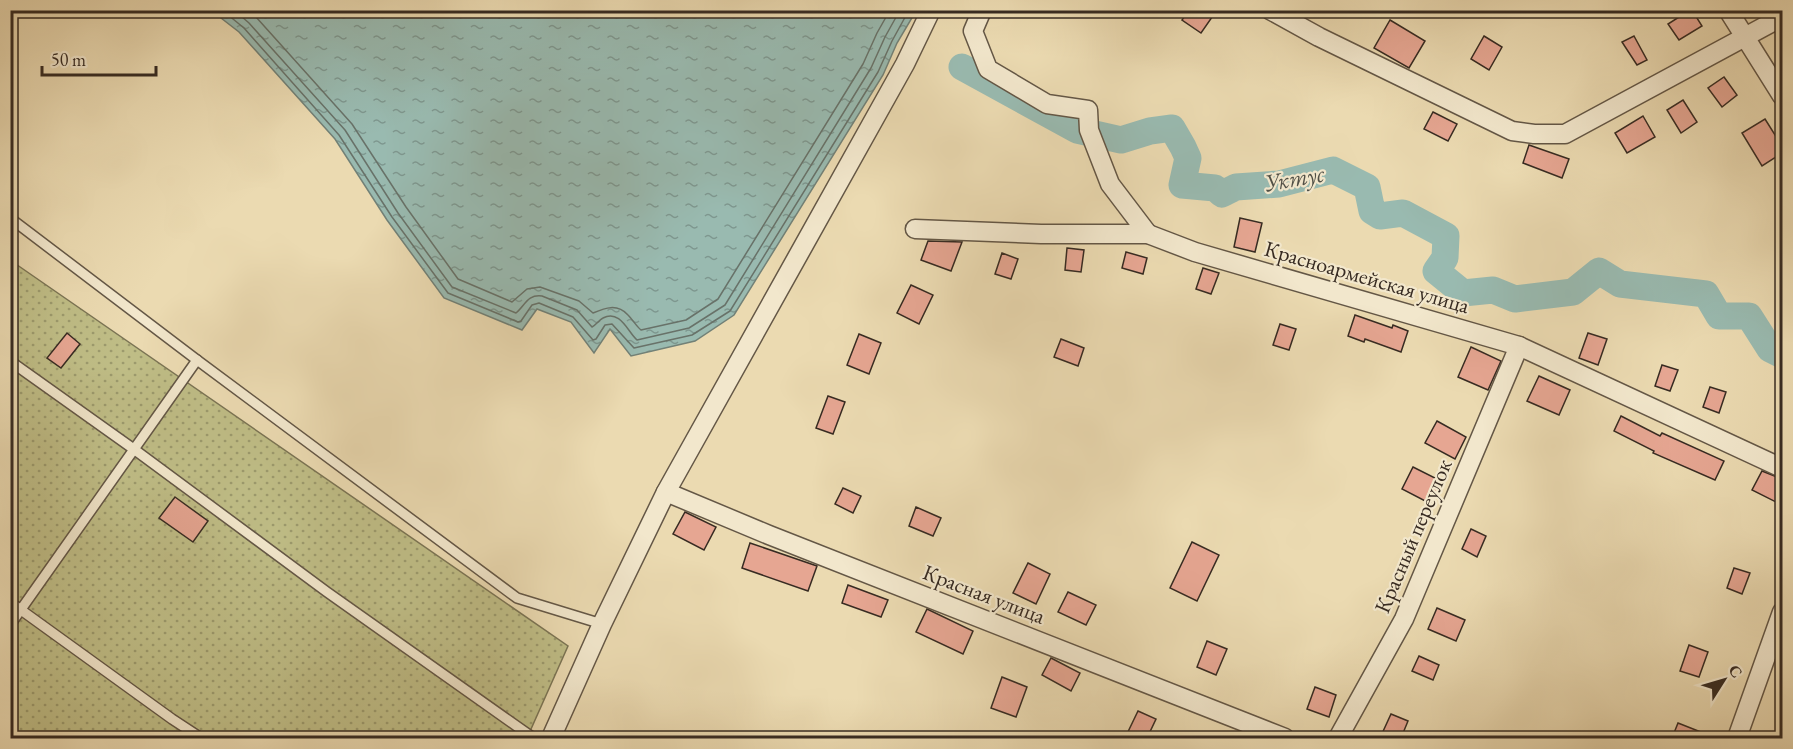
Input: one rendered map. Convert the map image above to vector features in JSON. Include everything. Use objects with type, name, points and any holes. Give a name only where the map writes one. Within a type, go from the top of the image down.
[{"type":"street","points":[[551,738],[602,624],[666,492],[905,64],[931,10]]},
{"type":"street","points":[[982,10],[973,31],[988,69],[1047,104],[1088,110],[1089,130],[1110,184],[1148,234]]},
{"type":"street","points":[[1270,10],[1319,37],[1512,131],[1534,134],[1565,134],[1782,17]]},
{"type":"street","points":[[1728,10],[1782,96]]},
{"type":"street","name":"Красноармейская улица","points":[[915,229],[1041,234],[1148,234],[1195,252],[1519,346],[1782,468]]},
{"type":"street","name":"Красный переулок","points":[[1338,738],[1404,619],[1519,346]]},
{"type":"street","name":"Красная улица","points":[[666,492],[769,535],[1285,738]]},
{"type":"street","points":[[1737,738],[1782,612]]},
{"type":"lane","points":[[10,218],[196,360],[517,598],[602,624]]},
{"type":"lane","points":[[10,625],[196,360]]},
{"type":"lane","points":[[10,361],[327,592],[532,737],[537,738]]},
{"type":"lane","points":[[10,602],[201,738]]},
{"type":"shaded area","points":[[10,260],[568,646],[527,738],[11,738]]},
{"type":"water","points":[[212,11],[916,11],[897,43],[883,75],[734,315],[695,341],[631,356],[610,329],[594,353],[571,322],[537,309],[522,330],[444,298],[387,220],[335,139],[239,32]]},
{"type":"building","points":[[1189,10],[1217,10],[1201,33],[1182,20]]},
{"type":"building","points":[[1690,10],[1702,26],[1679,40],[1668,24]]},
{"type":"building","points":[[1390,20],[1425,41],[1409,68],[1374,48]]},
{"type":"building","points":[[1484,36],[1502,47],[1489,70],[1471,59]]},
{"type":"building","points":[[1634,36],[1647,60],[1637,65],[1622,42]]},
{"type":"building","points":[[1724,77],[1737,95],[1722,107],[1708,88]]},
{"type":"building","points":[[1683,100],[1697,122],[1681,133],[1667,110]]},
{"type":"building","points":[[1433,112],[1457,124],[1448,141],[1424,129]]},
{"type":"building","points":[[1643,116],[1655,137],[1627,153],[1615,133]]},
{"type":"building","points":[[1765,119],[1782,146],[1782,153],[1762,166],[1742,133]]},
{"type":"building","points":[[1529,145],[1569,159],[1562,178],[1523,163]]},
{"type":"building","points":[[1240,218],[1262,223],[1255,252],[1234,247]]},
{"type":"building","points":[[928,241],[962,242],[951,271],[921,260]]},
{"type":"building","points":[[1067,248],[1084,250],[1081,272],[1065,270]]},
{"type":"building","points":[[1126,252],[1147,258],[1143,274],[1122,268]]},
{"type":"building","points":[[1002,253],[1018,259],[1011,279],[995,274]]},
{"type":"building","points":[[1203,268],[1219,273],[1211,294],[1196,289]]},
{"type":"building","points":[[911,285],[933,295],[919,324],[897,313]]},
{"type":"building","points":[[1355,315],[1408,331],[1401,352],[1365,339],[1364,342],[1348,336]]},
{"type":"building","points":[[1280,324],[1296,329],[1289,350],[1273,345]]},
{"type":"building","points":[[67,333],[80,344],[61,368],[47,358]]},
{"type":"building","points":[[1588,333],[1607,339],[1598,365],[1579,358]]},
{"type":"building","points":[[859,334],[881,343],[869,374],[847,365]]},
{"type":"building","points":[[1061,339],[1084,348],[1078,366],[1054,357]]},
{"type":"building","points":[[1471,347],[1501,361],[1488,390],[1458,377]]},
{"type":"building","points":[[1662,365],[1678,370],[1670,391],[1655,386]]},
{"type":"building","points":[[1539,376],[1570,390],[1559,415],[1527,401]]},
{"type":"building","points":[[1710,387],[1726,392],[1719,413],[1703,407]]},
{"type":"building","points":[[828,396],[845,402],[833,434],[816,428]]},
{"type":"building","points":[[1621,416],[1660,436],[1662,433],[1724,461],[1715,480],[1653,453],[1654,451],[1614,431]]},
{"type":"building","points":[[1437,421],[1466,437],[1455,459],[1425,443]]},
{"type":"building","points":[[1413,467],[1443,482],[1431,504],[1402,489]]},
{"type":"building","points":[[1762,471],[1782,479],[1782,505],[1752,490]]},
{"type":"building","points":[[843,488],[861,496],[853,513],[835,504]]},
{"type":"building","points":[[175,497],[208,521],[193,542],[159,518]]},
{"type":"building","points":[[916,507],[941,518],[933,536],[909,526]]},
{"type":"building","points":[[685,512],[716,527],[704,550],[673,534]]},
{"type":"building","points":[[1471,529],[1486,536],[1477,557],[1462,549]]},
{"type":"building","points":[[1192,542],[1219,555],[1197,601],[1170,588]]},
{"type":"building","points":[[750,543],[817,566],[808,591],[742,568]]},
{"type":"building","points":[[1028,563],[1050,574],[1036,604],[1013,593]]},
{"type":"building","points":[[1734,568],[1750,573],[1742,594],[1727,588]]},
{"type":"building","points":[[848,585],[888,600],[881,617],[842,603]]},
{"type":"building","points":[[1068,592],[1096,605],[1086,625],[1058,612]]},
{"type":"building","points":[[1437,608],[1465,620],[1456,641],[1428,629]]},
{"type":"building","points":[[927,609],[973,631],[963,654],[916,632]]},
{"type":"building","points":[[1207,641],[1227,649],[1216,675],[1197,667]]},
{"type":"building","points":[[1689,645],[1708,652],[1699,677],[1680,671]]},
{"type":"building","points":[[1419,656],[1439,665],[1433,680],[1412,671]]},
{"type":"building","points":[[1051,658],[1080,673],[1071,691],[1042,675]]},
{"type":"building","points":[[1002,677],[1027,687],[1016,717],[991,708]]},
{"type":"building","points":[[1315,687],[1336,695],[1329,717],[1307,709]]},
{"type":"building","points":[[1138,711],[1156,719],[1147,738],[1125,738]]},
{"type":"building","points":[[1391,714],[1408,721],[1401,738],[1380,738]]},
{"type":"building","points":[[1678,723],[1716,738],[1672,738]]},
{"type":"waterway","name":"Уктус","points":[[962,67],[1077,130],[1121,140],[1150,131],[1172,128],[1188,158],[1182,185],[1215,188],[1222,194],[1236,187],[1279,184],[1333,170],[1367,187],[1372,211],[1380,216],[1403,213],[1446,236],[1445,258],[1436,271],[1463,293],[1493,290],[1515,299],[1573,292],[1599,271],[1620,284],[1706,294],[1719,316],[1749,316],[1770,349],[1782,355]]}]
